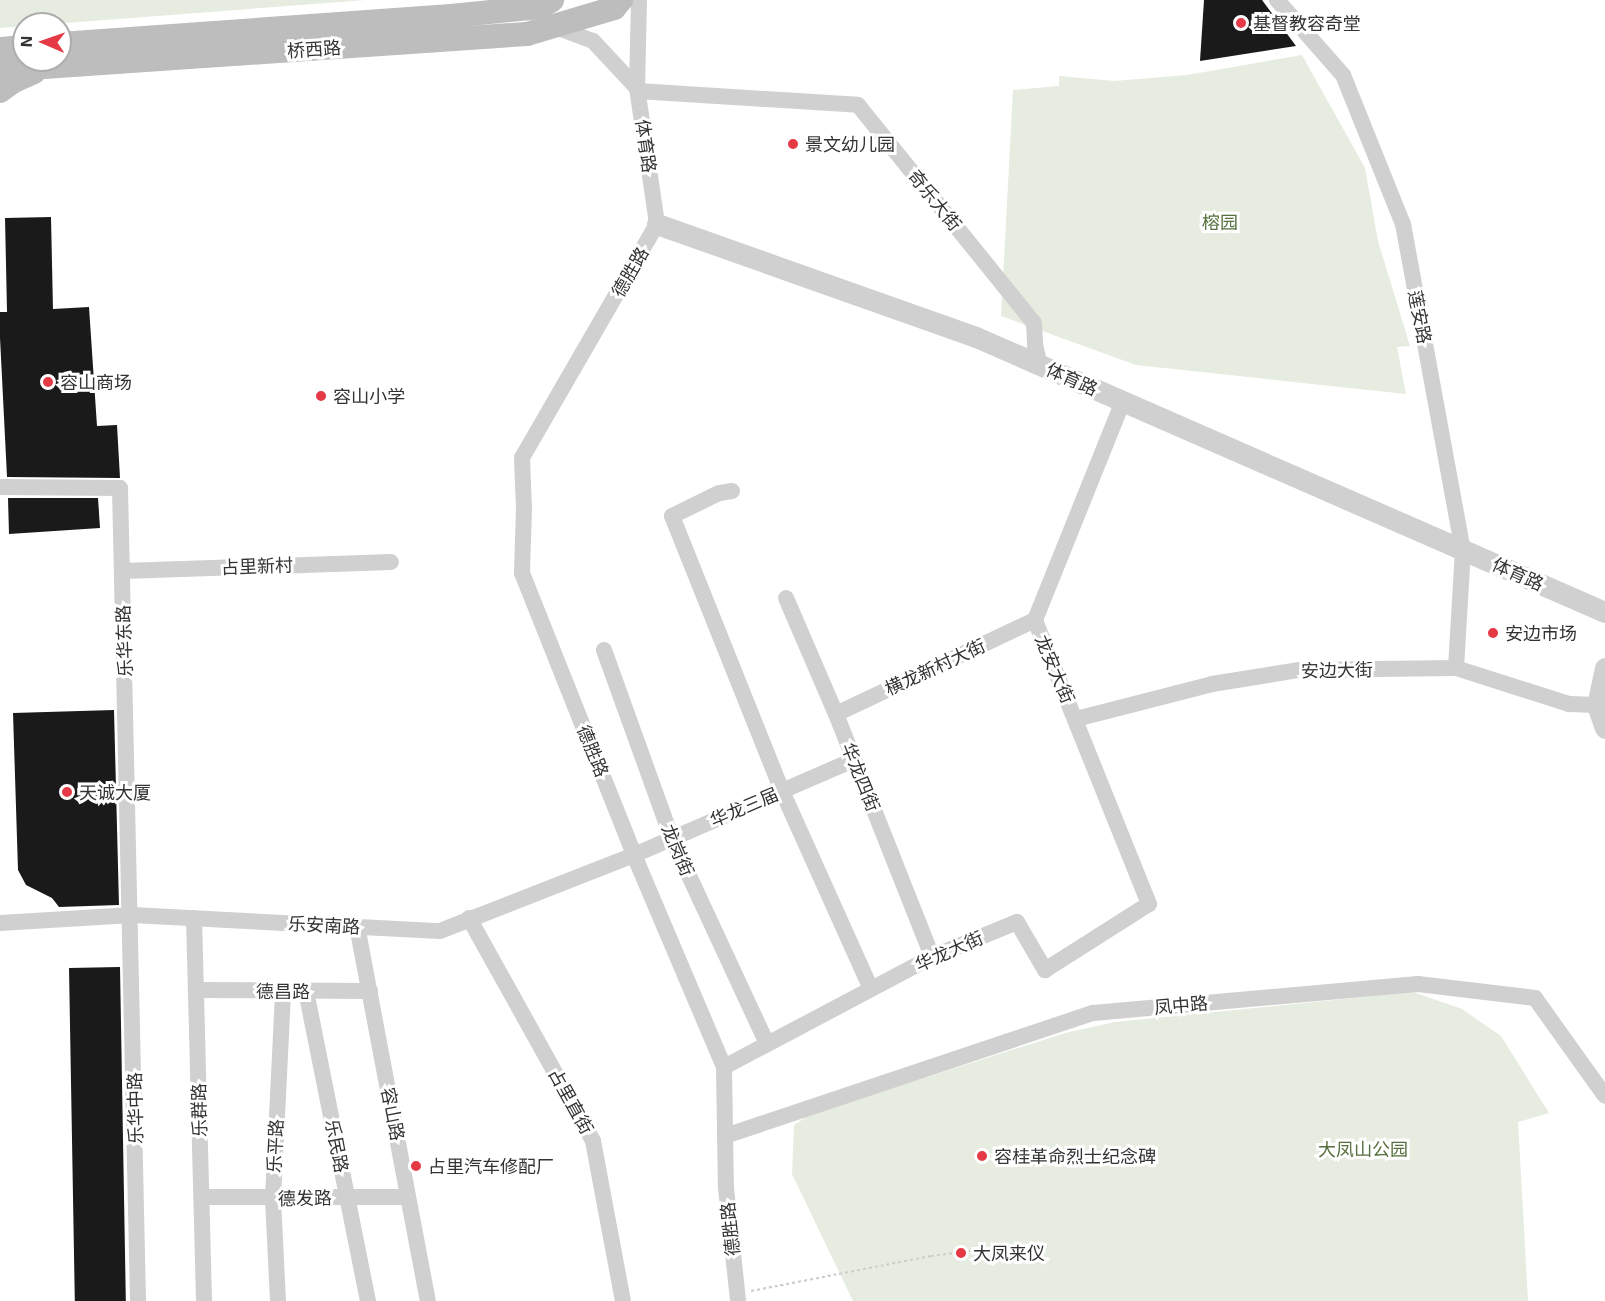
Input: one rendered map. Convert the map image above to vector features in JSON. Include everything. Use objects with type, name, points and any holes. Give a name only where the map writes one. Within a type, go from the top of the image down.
[{"type":"main road","name":"桥西路","points":[[72,43],[451,16],[540,7],[552,0]]},
{"type":"main road","name":"桥西路","points":[[72,65],[527,34],[614,8],[621,0]]},
{"type":"main road","points":[[0,91],[14,81],[36,72]]},
{"type":"street","name":"体育路","points":[[639,0],[638,89],[657,224],[922,316],[1040,365],[1605,612]]},
{"type":"street","name":"莲安路","points":[[1277,0],[1343,75],[1402,224],[1463,550],[1456,668]]},
{"type":"street","points":[[553,26],[593,42],[638,89]]},
{"type":"street","name":"奇乐大街","points":[[638,89],[858,105],[1034,323],[1035,345],[1040,365]]},
{"type":"street","name":"德胜路","points":[[657,224],[522,458],[524,508],[522,573],[634,855],[724,1067],[726,1188],[737,1297]]},
{"type":"street","name":"龙安大街","points":[[1123,401],[1035,620],[1149,904]]},
{"type":"street","name":"乐华东路","points":[[0,487],[120,488],[132,915]]},
{"type":"street","points":[[732,491],[719,493],[672,516],[782,791],[871,988]]},
{"type":"street","name":"占里新村","points":[[123,571],[391,562]]},
{"type":"street","name":"华龙四街","points":[[786,598],[836,714],[932,957]]},
{"type":"street","name":"横龙新村大街","points":[[836,714],[1035,620]]},
{"type":"street","name":"龙岗街","points":[[604,650],[672,839],[767,1044]]},
{"type":"street","name":"安边大街","points":[[1076,719],[1212,684],[1298,670],[1456,668],[1569,704],[1597,705]]},
{"type":"street","points":[[1605,668],[1597,705],[1605,728]]},
{"type":"street","name":"华龙三届","points":[[634,855],[854,760]]},
{"type":"street","name":"乐安南路","points":[[0,922],[132,915],[440,931],[634,855]]},
{"type":"street","name":"华龙大街","points":[[724,1067],[932,957],[1017,922],[1045,970],[1149,904]]},
{"type":"street","name":"乐华中路","points":[[132,915],[138,1301]]},
{"type":"street","name":"乐群路","points":[[194,918],[204,1301]]},
{"type":"street","name":"占里直街","points":[[469,918],[593,1141],[623,1301]]},
{"type":"street","name":"容山路","points":[[357,926],[428,1301]]},
{"type":"street","name":"凤中路","points":[[725,1136],[1093,1012],[1418,984],[1535,998],[1605,1096]]},
{"type":"street","name":"德昌路","points":[[196,990],[370,991]]},
{"type":"street","name":"乐平路","points":[[278,1301],[273,1198],[283,991]]},
{"type":"street","name":"乐民路","points":[[306,991],[368,1301]]},
{"type":"street","name":"德发路","points":[[202,1197],[408,1197]]},
{"type":"path","points":[[737,1297],[931,1256],[1002,1247]]},
{"type":"green space","points":[[0,0],[366,0],[72,22],[72,12],[12,12],[12,27],[0,28]]},
{"type":"green space","name":"榕园","points":[[1302,55],[1365,168],[1378,241],[1410,346],[1397,347],[1406,394],[1136,365],[1001,316],[1013,90],[1059,86],[1059,76],[1114,81],[1187,75]]},
{"type":"green space","name":"大凤山公园","points":[[1413,992],[1462,1009],[1501,1036],[1549,1113],[1518,1122],[1528,1301],[853,1301],[792,1174],[794,1125],[811,1114],[1065,1033],[1115,1022]]},
{"type":"building","name":"基督教容奇堂","points":[[1204,0],[1262,0],[1296,46],[1200,61]]},
{"type":"building","name":"容山商场","points":[[51,217],[53,309],[89,307],[97,426],[117,425],[120,478],[7,477],[0,338],[0,312],[7,312],[5,218]]},
{"type":"building","points":[[8,498],[98,498],[100,528],[9,534]]},
{"type":"building","name":"天诚大厦","points":[[114,710],[119,905],[59,907],[52,898],[26,885],[18,870],[13,713]]},
{"type":"building","points":[[120,967],[126,1301],[75,1301],[69,968]]},
{"type":"place","name":"基督教容奇堂","points":[[1241,23]]},
{"type":"place","name":"景文幼儿园","points":[[793,144]]},
{"type":"place","name":"容山商场","points":[[48,382]]},
{"type":"place","name":"容山小学","points":[[321,396]]},
{"type":"place","name":"安边市场","points":[[1493,633]]},
{"type":"place","name":"天诚大厦","points":[[67,792]]},
{"type":"place","name":"容桂革命烈士纪念碑","points":[[982,1156]]},
{"type":"place","name":"占里汽车修配厂","points":[[416,1166]]},
{"type":"place","name":"大凤来仪","points":[[961,1253]]}]
